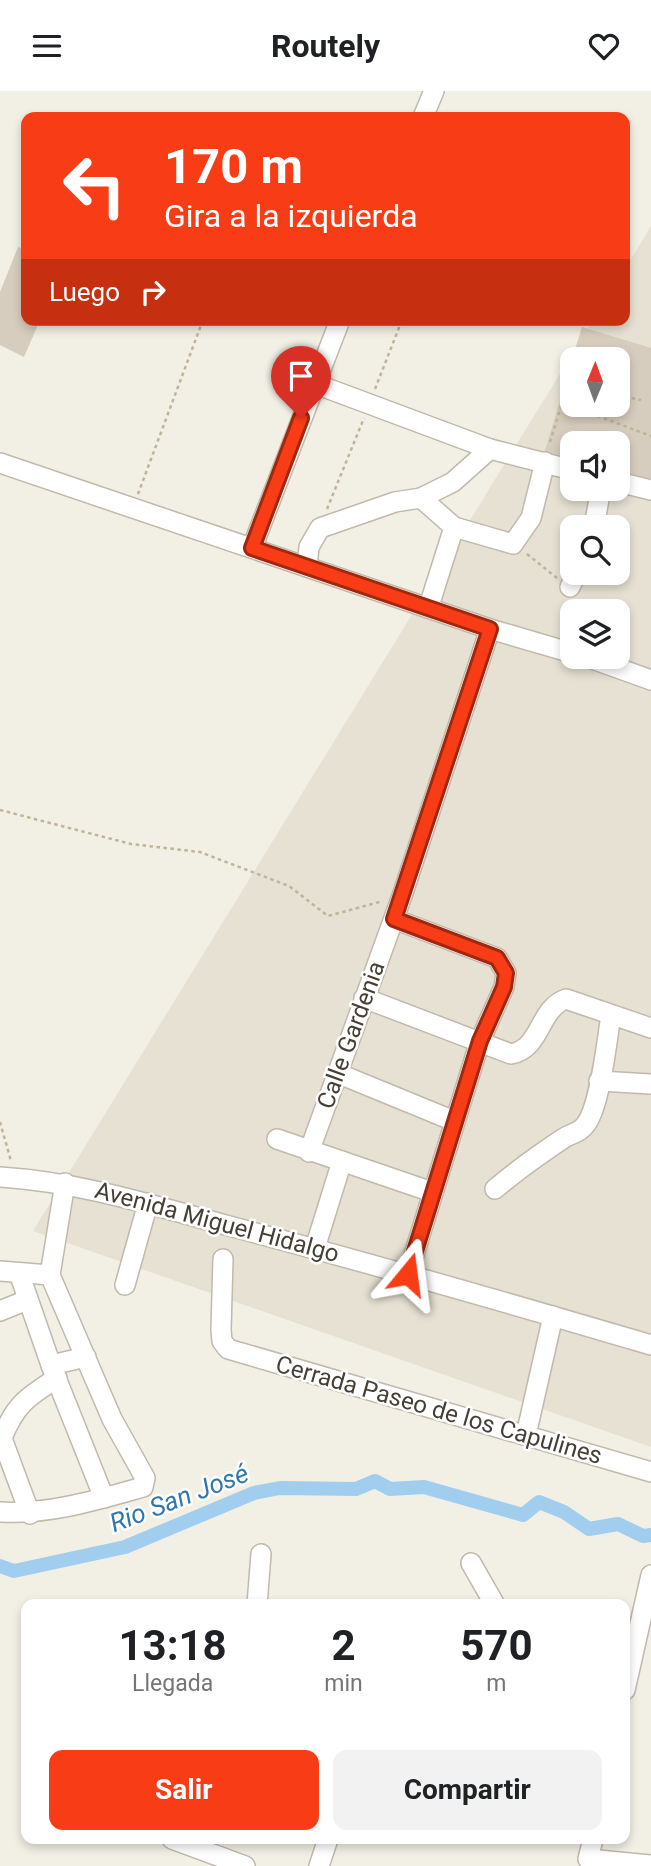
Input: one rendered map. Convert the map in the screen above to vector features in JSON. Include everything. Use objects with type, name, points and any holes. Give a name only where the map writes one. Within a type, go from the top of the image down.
[{"type":"street","points":[[425,112],[434,91]]},
{"type":"street","points":[[252,548],[313,383],[337,326]]},
{"type":"street","points":[[313,383],[490,449],[560,466]]},
{"type":"street","points":[[307,567],[309,547],[320,528],[395,502],[421,498],[453,482],[490,449]]},
{"type":"street","points":[[421,498],[454,527],[513,544],[531,519],[545,462]]},
{"type":"street","points":[[0,463],[429,606],[490,629],[560,649]]},
{"type":"street","points":[[630,485],[651,490]]},
{"type":"street","points":[[429,606],[454,527]]},
{"type":"street","name":"Calle Gardenia","points":[[309,1152],[402,896],[490,629]]},
{"type":"street","points":[[620,669],[651,680]]},
{"type":"street","points":[[394,919],[497,958],[506,973],[504,987],[480,1041],[408,1274]]},
{"type":"street","points":[[364,998],[511,1054],[529,1046],[550,1008],[566,999],[651,1028]]},
{"type":"street","points":[[495,1189],[522,1165],[566,1137],[578,1133],[588,1122],[599,1081],[611,1014]]},
{"type":"street","points":[[337,1073],[454,1121]]},
{"type":"street","points":[[599,1081],[651,1084]]},
{"type":"street","points":[[277,1139],[432,1192]]},
{"type":"street","points":[[315,1248],[342,1161]]},
{"type":"street","name":"Avenida Miguel Hidalgo","points":[[8,1177],[65,1182],[148,1203],[408,1274],[651,1345]]},
{"type":"street","points":[[0,1512],[30,1514],[104,1497],[143,1487],[145,1478],[112,1419],[50,1275],[65,1182]]},
{"type":"street","points":[[125,1285],[148,1203]]},
{"type":"street","name":"Cerrada Paseo de los Capulines","points":[[223,1259],[221,1330],[222,1341],[228,1349],[651,1472]]},
{"type":"street","points":[[10,1272],[50,1275]]},
{"type":"street","points":[[10,1272],[27,1300],[104,1497]]},
{"type":"street","points":[[0,1311],[27,1300]]},
{"type":"street","points":[[526,1435],[553,1317]]},
{"type":"street","points":[[30,1514],[1,1436],[11,1415],[23,1400],[54,1372],[86,1357]]},
{"type":"street","points":[[257,1599],[261,1554]]},
{"type":"street","points":[[471,1563],[492,1599]]},
{"type":"street","points":[[631,1629],[651,1575]]},
{"type":"street","points":[[186,1844],[245,1866]]},
{"type":"street","points":[[319,1866],[326,1844]]},
{"type":"street","points":[[592,1844],[588,1859],[651,1865]]},
{"type":"path","points":[[133,507],[201,326]]},
{"type":"path","points":[[320,528],[400,326]]},
{"type":"path","points":[[630,398],[641,400]]},
{"type":"path","points":[[550,442],[560,410]]},
{"type":"path","points":[[604,417],[651,436]]},
{"type":"path","points":[[513,544],[560,572]]},
{"type":"path","points":[[0,810],[131,844],[200,852],[289,886],[328,916],[402,896]]},
{"type":"path","points":[[0,1122],[8,1177]]},
{"type":"shaded area","points":[[651,226],[651,1447],[33,1231],[560,374],[560,417],[630,417],[630,347],[576,347],[589,326],[630,326],[630,261]]},
{"type":"building","points":[[18,247],[21,248],[21,326],[37,326],[24,357],[0,345],[0,292]]},
{"type":"building","points":[[582,327],[651,348],[651,485],[630,480],[630,431],[560,431],[560,461],[543,457],[560,401],[560,417],[630,417],[630,347],[576,347]]},
{"type":"waterway","name":"Rio San José","points":[[0,1566],[14,1571],[125,1547],[254,1493],[280,1488],[356,1489],[375,1481],[390,1489],[424,1487],[523,1515],[539,1502],[564,1512],[589,1529],[618,1524],[643,1536],[651,1535]]},
{"type":"route","points":[[301,418],[252,548],[429,606],[490,629],[394,919],[497,958],[506,973],[504,987],[480,1041],[408,1274]]}]
